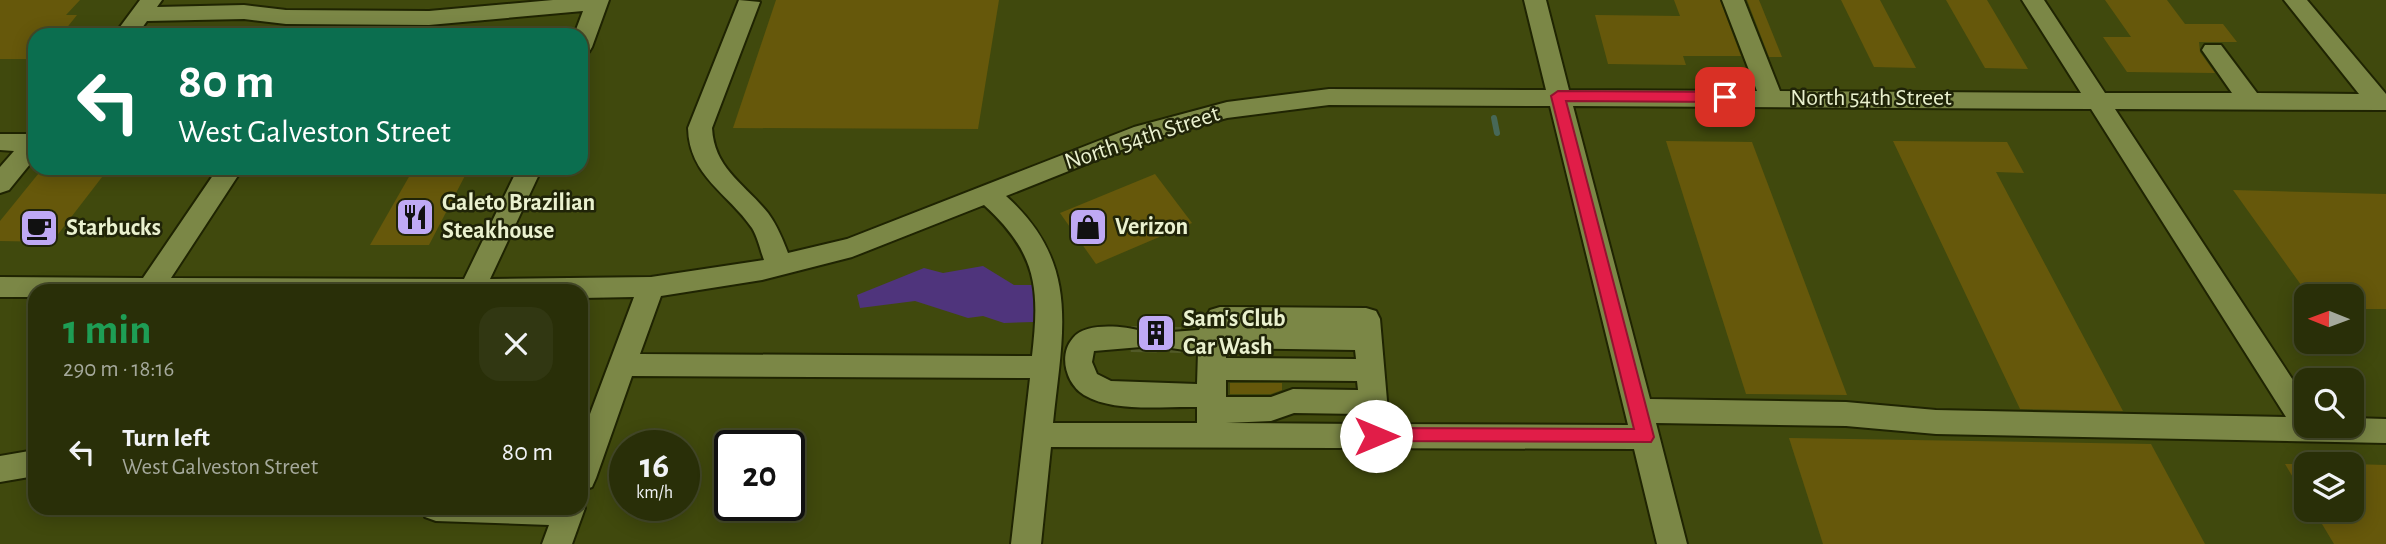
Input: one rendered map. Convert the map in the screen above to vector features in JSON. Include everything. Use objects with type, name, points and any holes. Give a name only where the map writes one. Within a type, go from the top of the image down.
[{"type":"street","points":[[1535,0],[1672,544]]},
{"type":"street","points":[[1733,0],[1771,98]]},
{"type":"street","points":[[2033,0],[2294,403]]},
{"type":"street","points":[[2295,0],[2382,102]]},
{"type":"street","points":[[130,28],[147,7],[286,17],[429,18],[597,1],[588,28]]},
{"type":"street","points":[[749,2],[701,128],[700,144],[712,173],[762,223],[779,266]]},
{"type":"street","points":[[2213,50],[2250,101]]},
{"type":"street","name":"North 54th Street","points":[[588,289],[651,288],[779,266],[852,247],[1142,133],[1227,110],[1329,97],[2382,102]]},
{"type":"street","points":[[0,142],[28,142]]},
{"type":"street","points":[[0,184],[28,150]]},
{"type":"street","points":[[153,284],[226,175]]},
{"type":"street","points":[[475,284],[527,175]]},
{"type":"street","points":[[987,194],[1016,219],[1034,246],[1049,288],[1051,311],[1026,544]]},
{"type":"street","name":"North 54th Street","points":[[0,287],[28,287]]},
{"type":"street","points":[[588,459],[651,288]]},
{"type":"street","points":[[1211,373],[1220,318],[1366,318],[1376,436]]},
{"type":"street","points":[[1131,339],[1093,339],[1083,344],[1077,363],[1082,378],[1098,390],[1111,393],[1211,373],[1370,365]]},
{"type":"street","points":[[1181,340],[1211,373],[1271,409],[1370,365]]},
{"type":"street","points":[[623,365],[1044,367]]},
{"type":"street","points":[[1038,435],[1211,373],[1376,436],[1846,414],[1936,422],[2294,425]]},
{"type":"street","points":[[2364,429],[2386,430]]},
{"type":"street","points":[[0,469],[28,464]]},
{"type":"street","points":[[557,544],[567,515]]},
{"type":"shaded area","points":[[0,0],[2386,0],[2386,544],[0,544]]},
{"type":"shaded area","points":[[983,266],[1014,285],[1034,285],[1034,322],[1004,323],[983,316],[968,318],[915,301],[860,308],[857,295],[924,268],[943,273]]},
{"type":"building","points":[[0,0],[80,0],[66,15],[77,15],[67,28],[28,28],[28,59],[0,59]]},
{"type":"building","points":[[776,0],[999,0],[978,129],[733,128]]},
{"type":"building","points":[[1674,0],[1720,0],[1741,56],[1683,56],[1686,65],[1608,64],[1595,15],[1680,16]]},
{"type":"building","points":[[1747,0],[1759,0],[1782,57],[1769,57]]},
{"type":"building","points":[[1841,0],[1880,0],[1916,68],[1874,67]]},
{"type":"building","points":[[1946,0],[1987,0],[2028,69],[1985,68]]},
{"type":"building","points":[[2105,0],[2167,0],[2185,24],[2223,24],[2237,42],[2199,42],[2200,52],[2215,73],[2127,72],[2103,37],[2131,37]]},
{"type":"building","points":[[1666,141],[1752,142],[1847,395],[1746,394]]},
{"type":"building","points":[[1893,141],[2007,142],[2024,173],[1996,172],[2123,411],[2020,409]]},
{"type":"building","points":[[1155,174],[1192,223],[1096,264],[1060,213]]},
{"type":"building","points":[[37,175],[104,175],[52,242],[0,241],[0,221]]},
{"type":"building","name":"Galeto Brazilian Steakhouse","points":[[410,175],[465,175],[429,245],[370,245]]},
{"type":"building","points":[[2233,190],[2386,194],[2386,309],[2364,309],[2364,284],[2300,284]]},
{"type":"building","points":[[1134,327],[1182,327],[1169,331],[1165,339],[1167,346],[1145,346],[1147,338],[1143,330]]},
{"type":"building","points":[[1230,383],[1282,383],[1282,390],[1271,394],[1230,394]]},
{"type":"building","points":[[1789,438],[2151,444],[2205,544],[1823,544]]},
{"type":"building","points":[[2285,464],[2294,464],[2294,479]]},
{"type":"building","points":[[2364,464],[2386,465],[2386,544],[2334,544],[2321,522],[2364,522]]},
{"type":"waterway","points":[[1494,118],[1497,133]]},
{"type":"tunnel","points":[[1131,339],[1181,340]]},
{"type":"place","name":"Galeto Brazilian Steakhouse","points":[[415,217]]},
{"type":"place","name":"Verizon","points":[[1088,227]]},
{"type":"place","name":"Starbucks","points":[[39,228]]},
{"type":"place","name":"Sam's Club Car Wash","points":[[1156,333]]},
{"type":"route","points":[[1376,436],[1645,437],[1558,96],[1725,97]]}]
